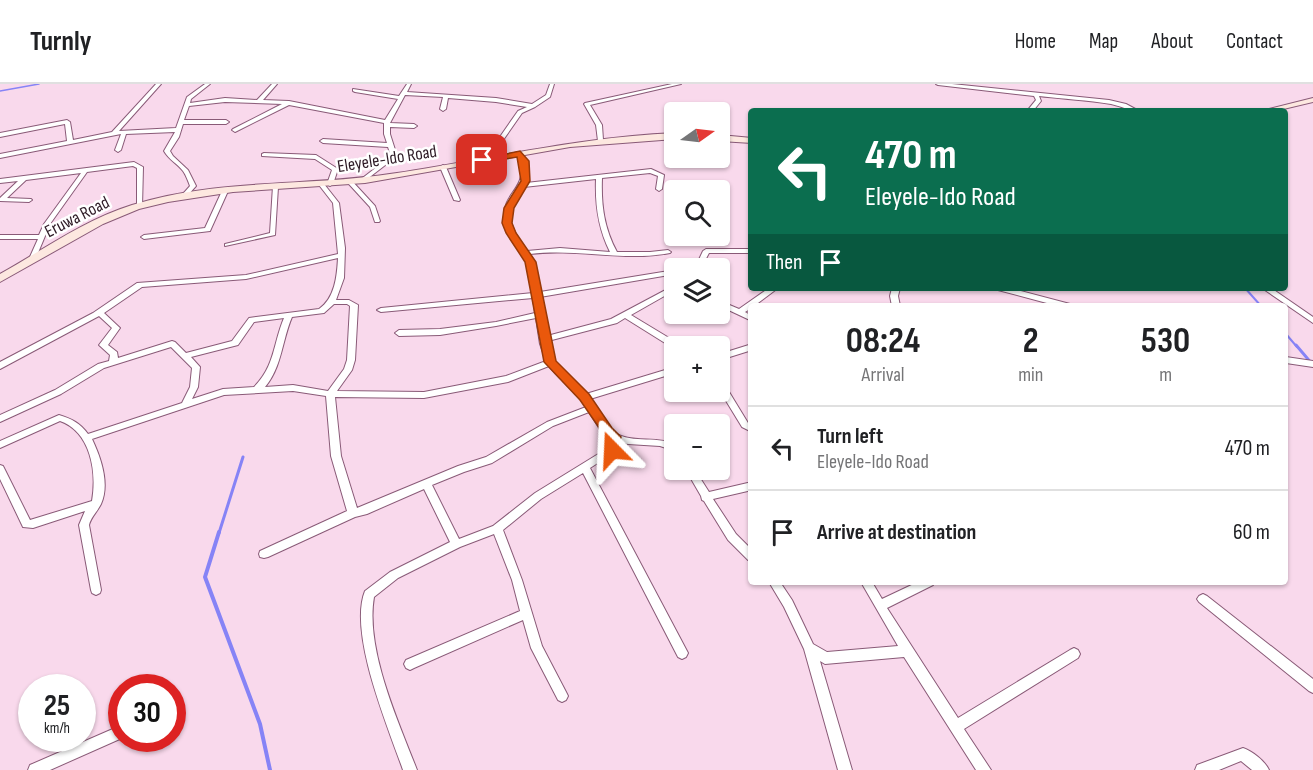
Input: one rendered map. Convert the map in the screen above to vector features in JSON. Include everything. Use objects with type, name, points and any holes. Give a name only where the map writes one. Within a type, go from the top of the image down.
[{"type":"main road","points":[[1278,108],[1313,100]]},
{"type":"main road","name":"Eleyele-Ido Road","points":[[179,196],[362,181],[600,140],[664,137]]},
{"type":"main road","points":[[730,139],[748,141]]},
{"type":"main road","name":"Eruwa Road","points":[[0,279],[97,222],[140,206],[179,196]]},
{"type":"street","points":[[114,133],[159,84]]},
{"type":"street","points":[[179,196],[193,186],[192,182],[184,169],[167,154],[190,96],[208,84]]},
{"type":"street","points":[[259,101],[275,84]]},
{"type":"street","points":[[362,181],[392,158],[394,153],[390,145],[387,123],[409,84]]},
{"type":"street","points":[[482,160],[485,154],[497,145],[520,112],[548,96],[552,84]]},
{"type":"street","points":[[600,140],[599,125],[587,104],[679,84]]},
{"type":"street","points":[[938,84],[975,86],[1116,103],[1128,108]]},
{"type":"street","points":[[355,90],[403,96],[446,96],[533,106]]},
{"type":"street","points":[[1032,108],[1039,100],[1036,95]]},
{"type":"street","points":[[443,110],[446,96]]},
{"type":"street","points":[[186,105],[225,100],[289,103],[387,123],[414,126]]},
{"type":"street","points":[[235,130],[289,103]]},
{"type":"street","points":[[0,135],[67,122],[70,141]]},
{"type":"street","points":[[180,122],[226,122]]},
{"type":"street","points":[[0,156],[114,133],[177,130]]},
{"type":"street","points":[[118,150],[124,133]]},
{"type":"street","points":[[323,141],[390,145]]},
{"type":"street","points":[[520,154],[526,167],[525,181],[512,199],[507,216],[511,233],[531,262],[550,362],[585,397],[607,431],[614,437],[623,440],[664,443]]},
{"type":"street","points":[[185,356],[235,344],[242,337],[249,321],[321,311],[331,302],[340,278],[341,255],[336,204],[326,184],[335,169],[316,157],[264,155]]},
{"type":"street","points":[[0,181],[139,165],[140,206]]},
{"type":"street","points":[[443,167],[457,200]]},
{"type":"street","points":[[522,185],[656,171],[661,175],[659,189]]},
{"type":"street","points":[[33,259],[47,224],[84,172]]},
{"type":"street","points":[[599,176],[599,211],[602,230],[614,252]]},
{"type":"street","points":[[24,179],[2,200],[29,200]]},
{"type":"street","points":[[350,182],[373,207],[377,221]]},
{"type":"street","points":[[227,245],[273,234],[276,188]]},
{"type":"street","points":[[144,237],[208,230],[225,191]]},
{"type":"street","points":[[0,237],[42,237]]},
{"type":"street","points":[[524,253],[544,249],[614,252],[636,256],[668,252]]},
{"type":"street","points":[[703,258],[706,251],[748,251]]},
{"type":"street","points":[[0,366],[100,312],[144,284],[246,277],[341,255]]},
{"type":"street","points":[[381,310],[537,295],[664,274]]},
{"type":"street","points":[[753,303],[770,291]]},
{"type":"street","points":[[1012,291],[1056,303]]},
{"type":"street","points":[[1270,291],[1287,303]]},
{"type":"street","points":[[545,339],[584,330],[626,315],[664,293]]},
{"type":"street","points":[[331,302],[349,302],[354,305],[351,360],[348,370],[330,394],[336,456],[353,513]]},
{"type":"street","points":[[1288,303],[1313,321]]},
{"type":"street","points":[[739,313],[748,307]]},
{"type":"street","points":[[730,308],[748,317]]},
{"type":"street","points":[[100,312],[116,328],[103,345],[114,354],[113,361]]},
{"type":"street","points":[[399,333],[440,332],[496,324],[541,314]]},
{"type":"street","points":[[256,390],[272,374],[282,330],[289,315]]},
{"type":"street","points":[[626,315],[664,339]]},
{"type":"street","points":[[0,419],[113,361],[135,357],[172,344],[196,367],[194,387],[186,403]]},
{"type":"street","points":[[730,354],[748,348]]},
{"type":"street","points":[[1288,360],[1313,364]]},
{"type":"street","points":[[86,438],[214,394],[293,388],[330,394],[424,395],[508,380],[550,362]]},
{"type":"street","points":[[585,397],[664,373]]},
{"type":"street","points":[[194,387],[214,394]]},
{"type":"street","points":[[730,400],[748,426]]},
{"type":"street","points":[[264,554],[353,513],[363,512],[427,483],[489,460],[550,424],[592,408]]},
{"type":"street","points":[[0,445],[59,418],[67,420],[86,438],[98,460],[97,503],[85,516],[84,525],[96,590]]},
{"type":"street","points":[[410,770],[378,681],[366,616],[366,601],[374,588],[394,575],[456,544],[497,529],[538,496],[612,450],[614,437]]},
{"type":"street","points":[[585,466],[682,653]]},
{"type":"street","points":[[0,469],[27,524],[97,503]]},
{"type":"street","points":[[696,480],[732,537],[748,553]]},
{"type":"street","points":[[427,483],[456,544]]},
{"type":"street","points":[[705,497],[748,487]]},
{"type":"street","points":[[497,529],[537,648],[562,696]]},
{"type":"street","points":[[776,585],[786,597],[812,649],[845,770]]},
{"type":"street","points":[[868,585],[907,651],[984,770]]},
{"type":"street","points":[[880,606],[923,585]]},
{"type":"street","points":[[1203,599],[1313,687]]},
{"type":"street","points":[[410,664],[527,613]]},
{"type":"street","points":[[812,649],[825,658],[907,651]]},
{"type":"street","points":[[957,726],[1074,654]]},
{"type":"street","points":[[35,770],[108,737]]},
{"type":"street","points":[[1202,770],[1236,754],[1243,754],[1262,770]]},
{"type":"waterway","points":[[0,91],[39,84]]},
{"type":"waterway","points":[[1248,291],[1258,303]]},
{"type":"waterway","points":[[1288,336],[1297,347]]},
{"type":"waterway","points":[[1296,345],[1313,365]]},
{"type":"waterway","points":[[219,533],[243,457]]},
{"type":"waterway","points":[[219,532],[205,577],[260,724],[270,770]]},
{"type":"route","points":[[482,160],[520,154],[524,161],[525,181],[512,199],[507,213],[507,223],[511,233],[531,262],[550,362],[585,397],[607,431],[614,437],[612,450]]}]
